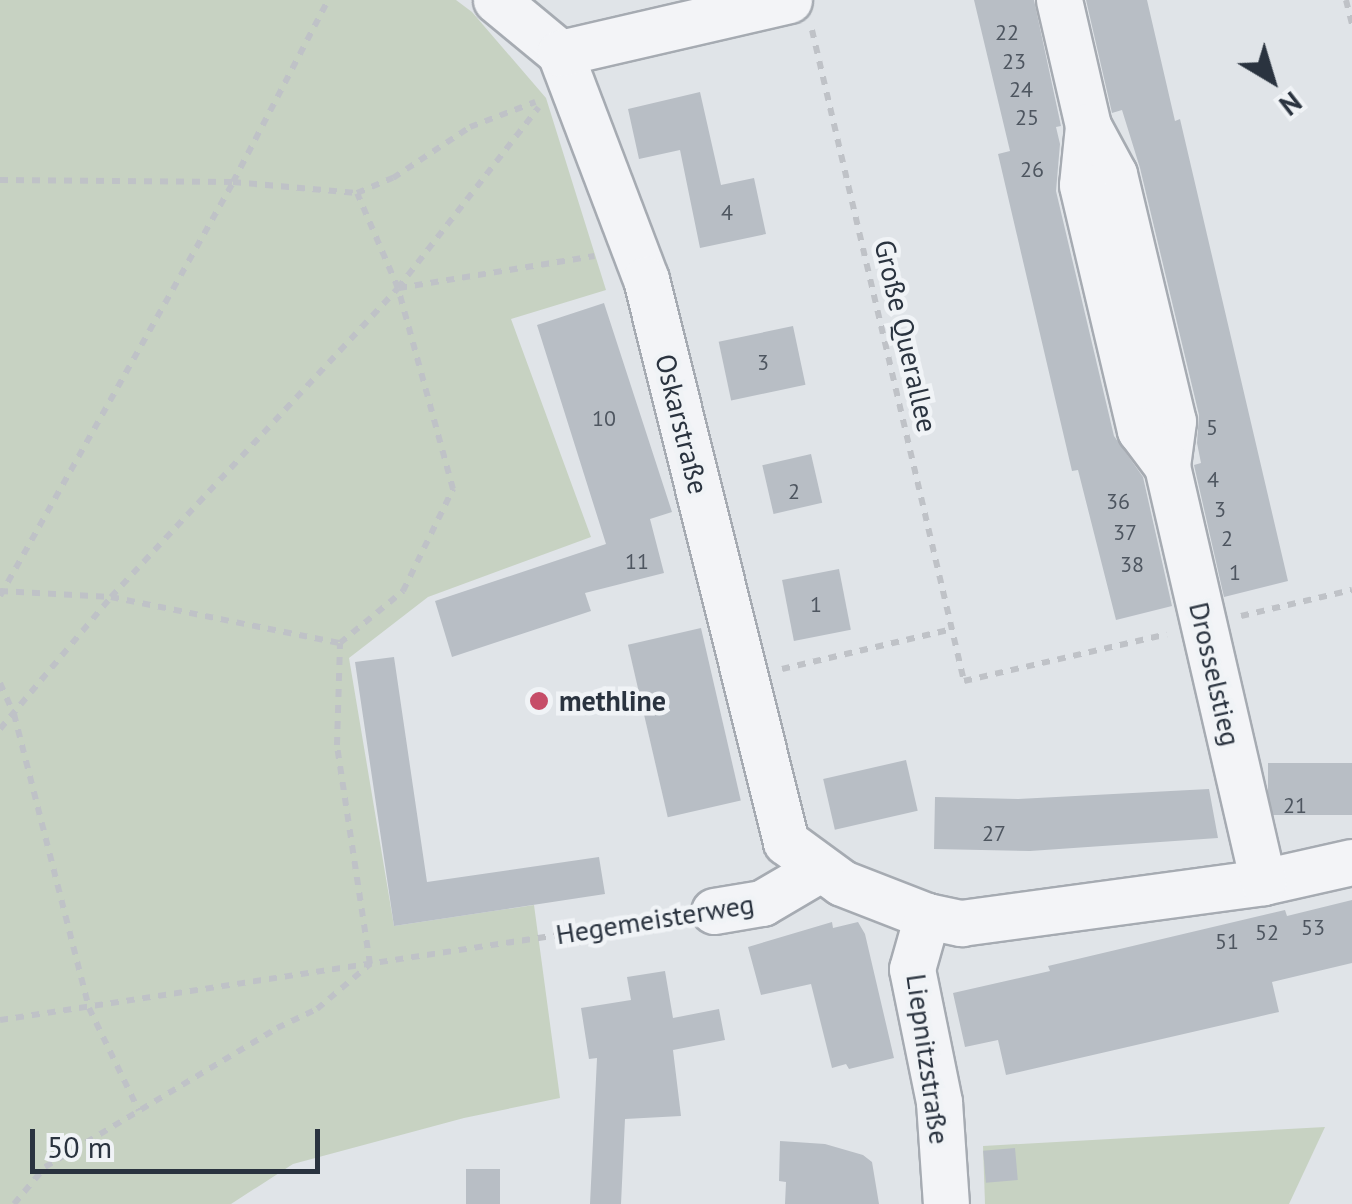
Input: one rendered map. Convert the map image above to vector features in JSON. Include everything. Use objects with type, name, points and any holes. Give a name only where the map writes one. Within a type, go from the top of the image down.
[{"type":"street","name":"Oskarstraße","points":[[496,0],[560,53],[646,279],[786,842],[820,869]]},
{"type":"street","name":"Drosselstieg","points":[[1059,0],[1088,126],[1114,174],[1173,421],[1167,466],[1263,882]]},
{"type":"street","points":[[560,53],[799,10]]},
{"type":"street","points":[[820,869],[842,883],[927,916],[961,923],[1263,882],[1352,862]]},
{"type":"street","name":"Hegemeisterweg","points":[[714,911],[762,903],[820,869]]},
{"type":"street","name":"Liepnitzstraße","points":[[927,916],[912,969],[938,1102],[946,1204]]},
{"type":"path","points":[[328,0],[233,182],[1,593],[112,596],[340,643]]},
{"type":"path","points":[[1346,0],[1352,24]]},
{"type":"path","name":"Große Querallee","points":[[799,10],[964,682],[1174,632]]},
{"type":"path","points":[[0,180],[233,182],[357,193],[393,178],[470,127],[546,98],[398,288],[112,596],[0,730]]},
{"type":"path","points":[[14,1204],[45,1167],[317,1009],[370,964],[337,745],[340,643],[403,591],[453,489],[398,288],[357,193]]},
{"type":"path","points":[[398,288],[595,256]]},
{"type":"path","points":[[1235,617],[1352,590]]},
{"type":"path","points":[[766,673],[952,629]]},
{"type":"path","points":[[0,683],[14,714],[90,1008],[140,1111]]},
{"type":"path","name":"Hegemeisterweg","points":[[0,1020],[714,911]]},
{"type":"green space","points":[[0,0],[456,0],[472,12],[546,98],[606,290],[511,319],[591,537],[428,597],[349,658],[394,926],[534,905],[560,1098],[464,1118],[293,1164],[231,1204],[0,1204]]},
{"type":"green space","points":[[1325,1127],[1289,1204],[985,1204],[983,1146]]},
{"type":"building","points":[[974,0],[1034,0],[1061,126],[1056,127],[1060,144],[1056,191],[1114,436],[1143,477],[1172,606],[1116,620],[1078,470],[1072,471],[998,154],[1010,151]]},
{"type":"building","points":[[1086,0],[1147,0],[1175,121],[1180,119],[1288,581],[1224,597],[1194,465],[1201,463],[1197,443],[1199,415],[1140,168],[1122,110],[1112,113]]},
{"type":"building","points":[[700,92],[721,185],[754,178],[766,234],[700,248],[680,150],[639,159],[628,109]]},
{"type":"building","points":[[604,303],[672,512],[650,519],[664,573],[585,593],[591,611],[452,657],[435,601],[606,544],[537,325]]},
{"type":"building","points":[[793,326],[805,385],[731,400],[719,342]]},
{"type":"building","points":[[811,454],[822,503],[774,514],[762,465]]},
{"type":"building","points":[[839,569],[851,630],[794,641],[782,580]]},
{"type":"building","points":[[701,628],[741,800],[668,817],[628,645]]},
{"type":"building","points":[[394,657],[427,882],[599,857],[605,894],[394,926],[355,662]]},
{"type":"building","points":[[906,760],[918,811],[835,830],[823,779]]},
{"type":"building","points":[[1268,763],[1352,763],[1352,815],[1268,815]]},
{"type":"building","points":[[1209,789],[1218,838],[1030,851],[934,849],[935,797],[1018,799]]},
{"type":"building","points":[[1352,900],[1352,963],[1272,982],[1279,1012],[1006,1075],[998,1040],[965,1047],[953,993],[1050,971],[1048,966],[1285,910],[1287,916]]},
{"type":"building","points":[[832,922],[833,928],[858,922],[865,934],[894,1058],[849,1069],[846,1064],[832,1068],[811,984],[761,995],[748,947]]},
{"type":"building","points":[[665,971],[673,1018],[719,1009],[725,1040],[673,1050],[681,1116],[625,1119],[621,1204],[590,1204],[597,1058],[589,1059],[581,1008],[631,1000],[627,977]]},
{"type":"building","points":[[780,1141],[825,1144],[863,1155],[872,1162],[879,1204],[785,1204],[786,1182],[779,1181]]},
{"type":"building","points":[[1015,1148],[1018,1180],[986,1183],[983,1151]]},
{"type":"building","points":[[466,1169],[500,1169],[500,1204],[466,1204]]},
{"type":"place","name":"methline","points":[[539,701]]}]
